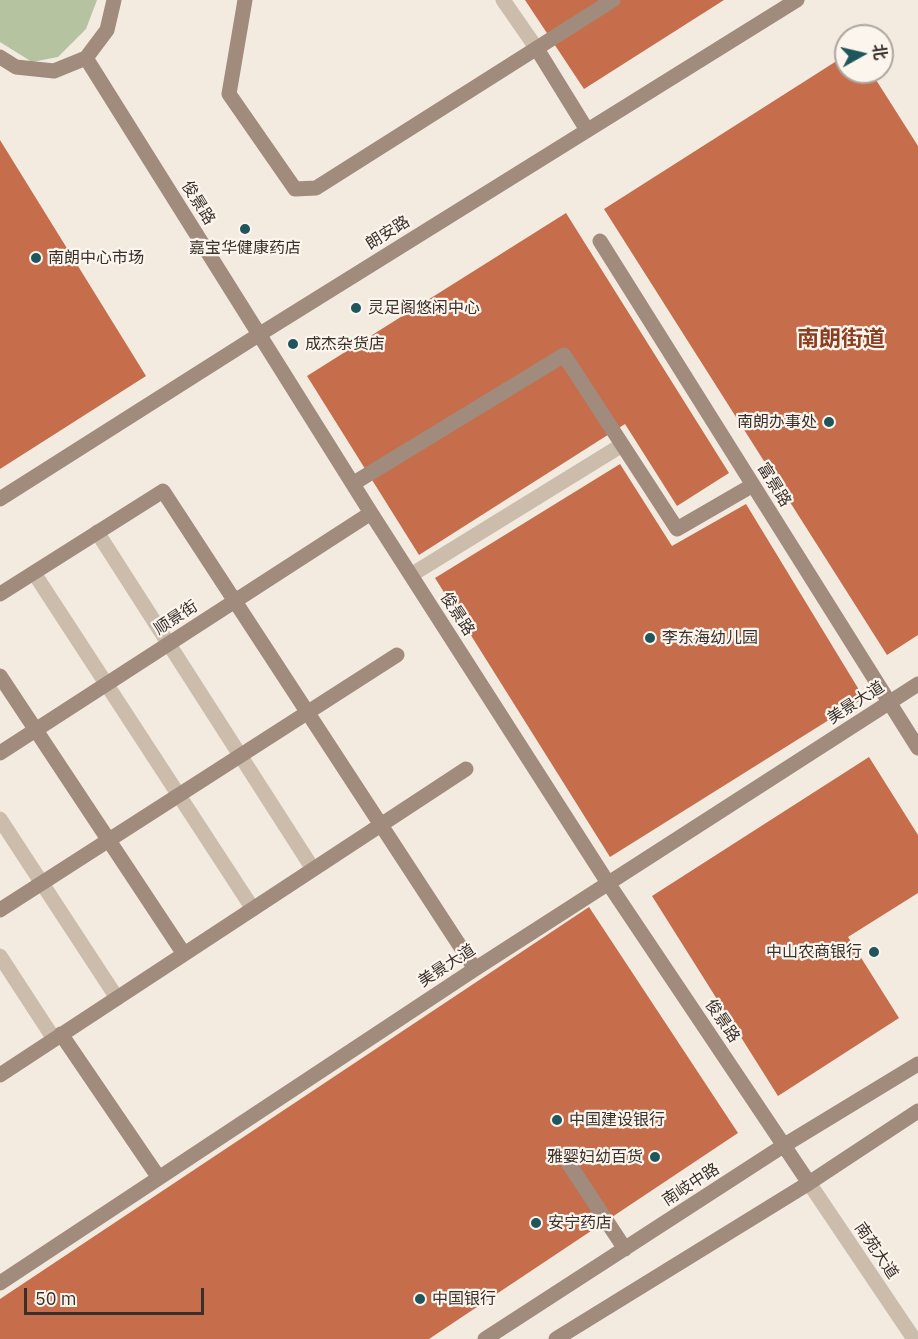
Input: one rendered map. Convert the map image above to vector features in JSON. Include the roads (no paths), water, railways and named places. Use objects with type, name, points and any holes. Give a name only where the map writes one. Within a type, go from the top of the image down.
[{"type":"street","points":[[0,57],[15,67],[54,71],[86,58],[107,30],[114,0]]},
{"type":"street","points":[[245,0],[229,94],[295,189],[316,188],[614,0]]},
{"type":"street","points":[[503,0],[537,49],[587,130]]},
{"type":"street","name":"朗安路","points":[[0,498],[797,0]]},
{"type":"street","name":"俊景路","points":[[86,58],[371,513],[609,883],[808,1183]]},
{"type":"street","name":"富景路","points":[[600,241],[918,748]]},
{"type":"street","points":[[354,483],[564,355],[677,528],[753,485]]},
{"type":"street","points":[[411,575],[622,445]]},
{"type":"street","points":[[0,594],[163,490],[475,969]]},
{"type":"street","name":"顺景街","points":[[0,753],[371,513]]},
{"type":"street","points":[[97,532],[313,869]]},
{"type":"street","points":[[34,573],[253,909]]},
{"type":"street","points":[[0,910],[397,655]]},
{"type":"street","points":[[0,676],[184,954]]},
{"type":"street","name":"美景大道","points":[[0,1283],[475,969],[918,684]]},
{"type":"street","points":[[0,1075],[466,769]]},
{"type":"street","points":[[0,819],[117,998]]},
{"type":"street","points":[[0,956],[159,1178]]},
{"type":"street","name":"南岐中路","points":[[485,1339],[783,1146],[918,1064]]},
{"type":"street","points":[[556,1339],[808,1183],[918,1111]]},
{"type":"street","points":[[565,1158],[625,1249]]},
{"type":"street","name":"南苑大道","points":[[808,1183],[914,1339]]},
{"type":"place","name":"嘉宝华健康药店","points":[[245,229]]},
{"type":"place","name":"南朗中心市场","points":[[36,258]]},
{"type":"place","name":"灵足阁悠闲中心","points":[[356,308]]},
{"type":"place","name":"成杰杂货店","points":[[293,344]]},
{"type":"place","name":"南朗办事处","points":[[829,422]]},
{"type":"place","name":"李东海幼儿园","points":[[650,638]]},
{"type":"place","name":"中山农商银行","points":[[874,952]]},
{"type":"place","name":"中国建设银行","points":[[557,1120]]},
{"type":"place","name":"雅婴妇幼百货","points":[[655,1157]]},
{"type":"place","name":"安宁药店","points":[[536,1223]]},
{"type":"place","name":"中国银行","points":[[420,1299]]},
{"type":"district","name":"南朗街道","points":[[841,340]]}]
